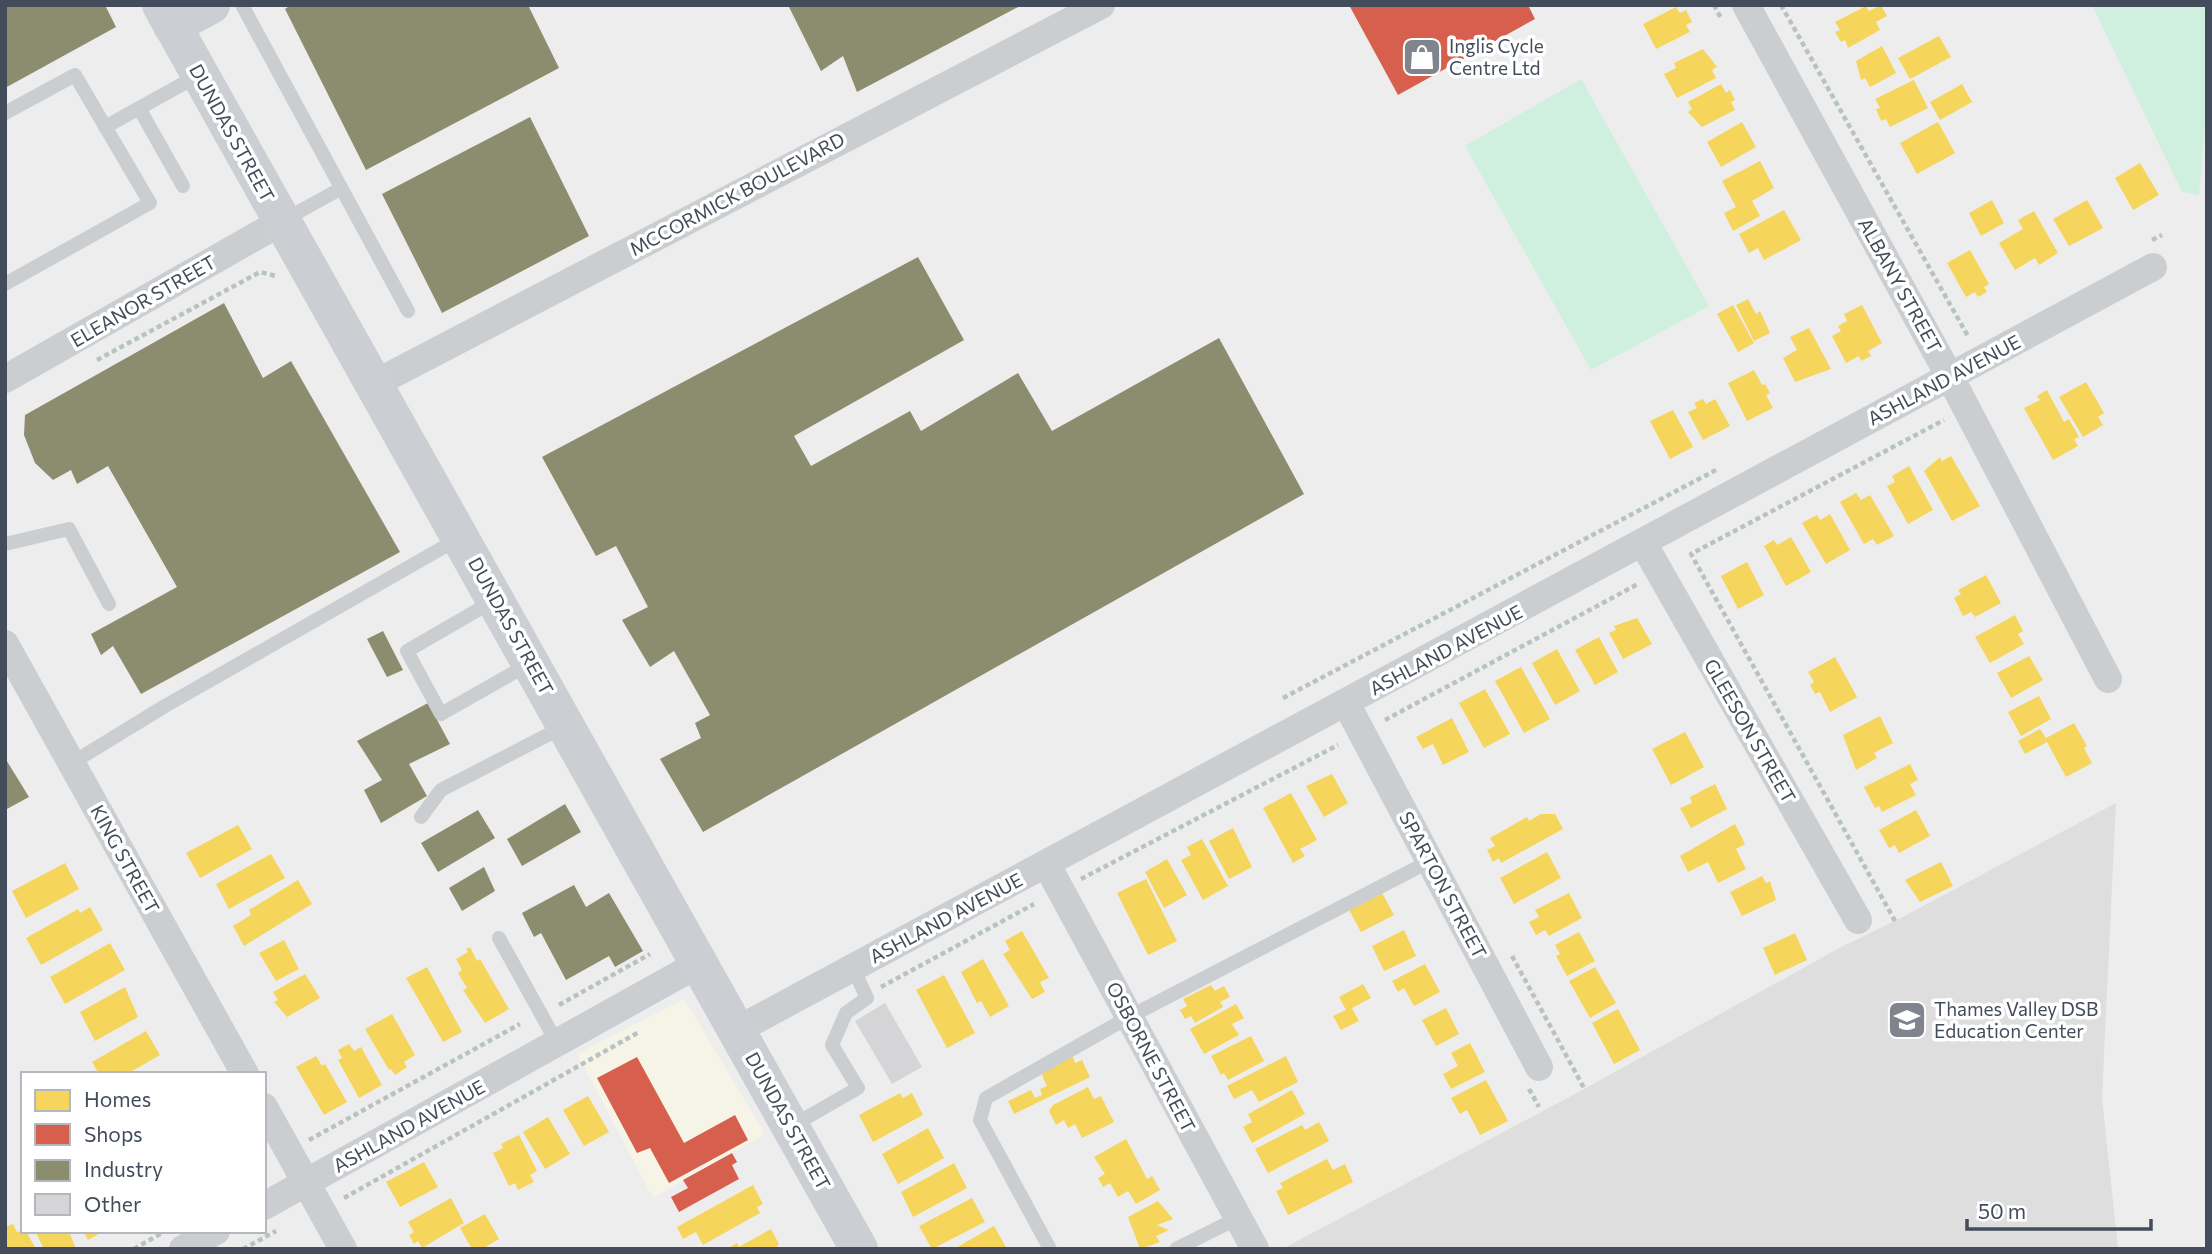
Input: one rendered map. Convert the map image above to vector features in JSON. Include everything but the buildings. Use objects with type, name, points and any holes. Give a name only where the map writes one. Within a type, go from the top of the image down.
[{"type":"main road","points":[[166,16],[211,5]]},
{"type":"main road","name":"DUNDAS STREET","points":[[166,16],[859,1249]]},
{"type":"street","name":"MCCORMICK BOULEVARD","points":[[374,384],[1101,5]]},
{"type":"street","name":"ALBANY STREET","points":[[1746,5],[1950,377],[2108,679]]},
{"type":"street","name":"ELEANOR STREET","points":[[5,379],[281,222]]},
{"type":"street","name":"ASHLAND AVENUE","points":[[737,1030],[1950,377],[2151,254]]},
{"type":"street","name":"GLEESON STREET","points":[[1643,543],[1858,920]]},
{"type":"street","name":"KING STREET","points":[[5,644],[245,1072]]},
{"type":"street","name":"SPARTON STREET","points":[[1346,703],[1539,1067]]},
{"type":"street","name":"OSBORNE STREET","points":[[1047,865],[1255,1249]]},
{"type":"street","name":"ASHLAND AVENUE","points":[[266,1205],[700,963]]},
{"type":"street","points":[[266,1111],[343,1249]]},
{"type":"street","points":[[183,1249],[212,1233]]},
{"type":"lane","points":[[242,5],[408,311]]},
{"type":"lane","points":[[105,127],[199,74]]},
{"type":"lane","points":[[5,113],[75,75],[150,203],[5,284]]},
{"type":"lane","points":[[139,108],[183,186]]},
{"type":"lane","points":[[281,222],[340,189]]},
{"type":"lane","points":[[5,544],[69,530],[109,604]]},
{"type":"lane","points":[[72,764],[164,706],[461,537]]},
{"type":"lane","points":[[496,600],[407,651],[441,714],[531,662]]},
{"type":"lane","points":[[421,817],[441,790],[566,725]]},
{"type":"lane","points":[[1050,1249],[980,1120],[986,1098],[1129,1017],[1430,861]]},
{"type":"lane","points":[[499,938],[557,1043]]},
{"type":"lane","points":[[791,1126],[858,1088],[832,1045],[846,1013],[867,998],[853,968]]},
{"type":"lane","points":[[1176,1249],[1238,1218]]},
{"type":"path","points":[[1714,5],[1727,29]]},
{"type":"path","points":[[1781,5],[1967,339],[1979,332]]},
{"type":"path","points":[[2151,254],[2162,235]]},
{"type":"path","points":[[90,363],[260,272],[276,276]]},
{"type":"path","points":[[1895,921],[1691,554],[1948,418]]},
{"type":"path","points":[[1283,698],[1722,467]]},
{"type":"path","points":[[1391,732],[1385,719],[1640,583],[1647,595]]},
{"type":"path","points":[[1076,882],[1337,743],[1344,755]]},
{"type":"path","points":[[880,987],[1034,904]]},
{"type":"path","points":[[1511,953],[1584,1088]]},
{"type":"path","points":[[559,1005],[650,954]]},
{"type":"path","points":[[303,1129],[310,1141],[520,1024]]},
{"type":"path","points":[[340,1201],[639,1032]]},
{"type":"path","points":[[243,1249],[286,1226]]},
{"type":"path","points":[[134,1249],[162,1233]]},
{"type":"shaded area","name":"Thames Valley DSB Education Center","points":[[2116,803],[2102,1098],[2118,1249],[1282,1249],[1575,1094],[1843,946]]},
{"type":"shaded area","points":[[684,999],[765,1134],[653,1198],[577,1054]]},
{"type":"green space","points":[[2092,5],[2207,5],[2207,104],[2199,195],[2182,192]]},
{"type":"green space","points":[[1581,79],[1709,306],[1591,370],[1465,146]]},
{"type":"place","name":"Inglis Cycle Centre Ltd","points":[[1422,57]]},
{"type":"place","name":"Thames Valley DSB Education Center","points":[[1907,1020]]}]
